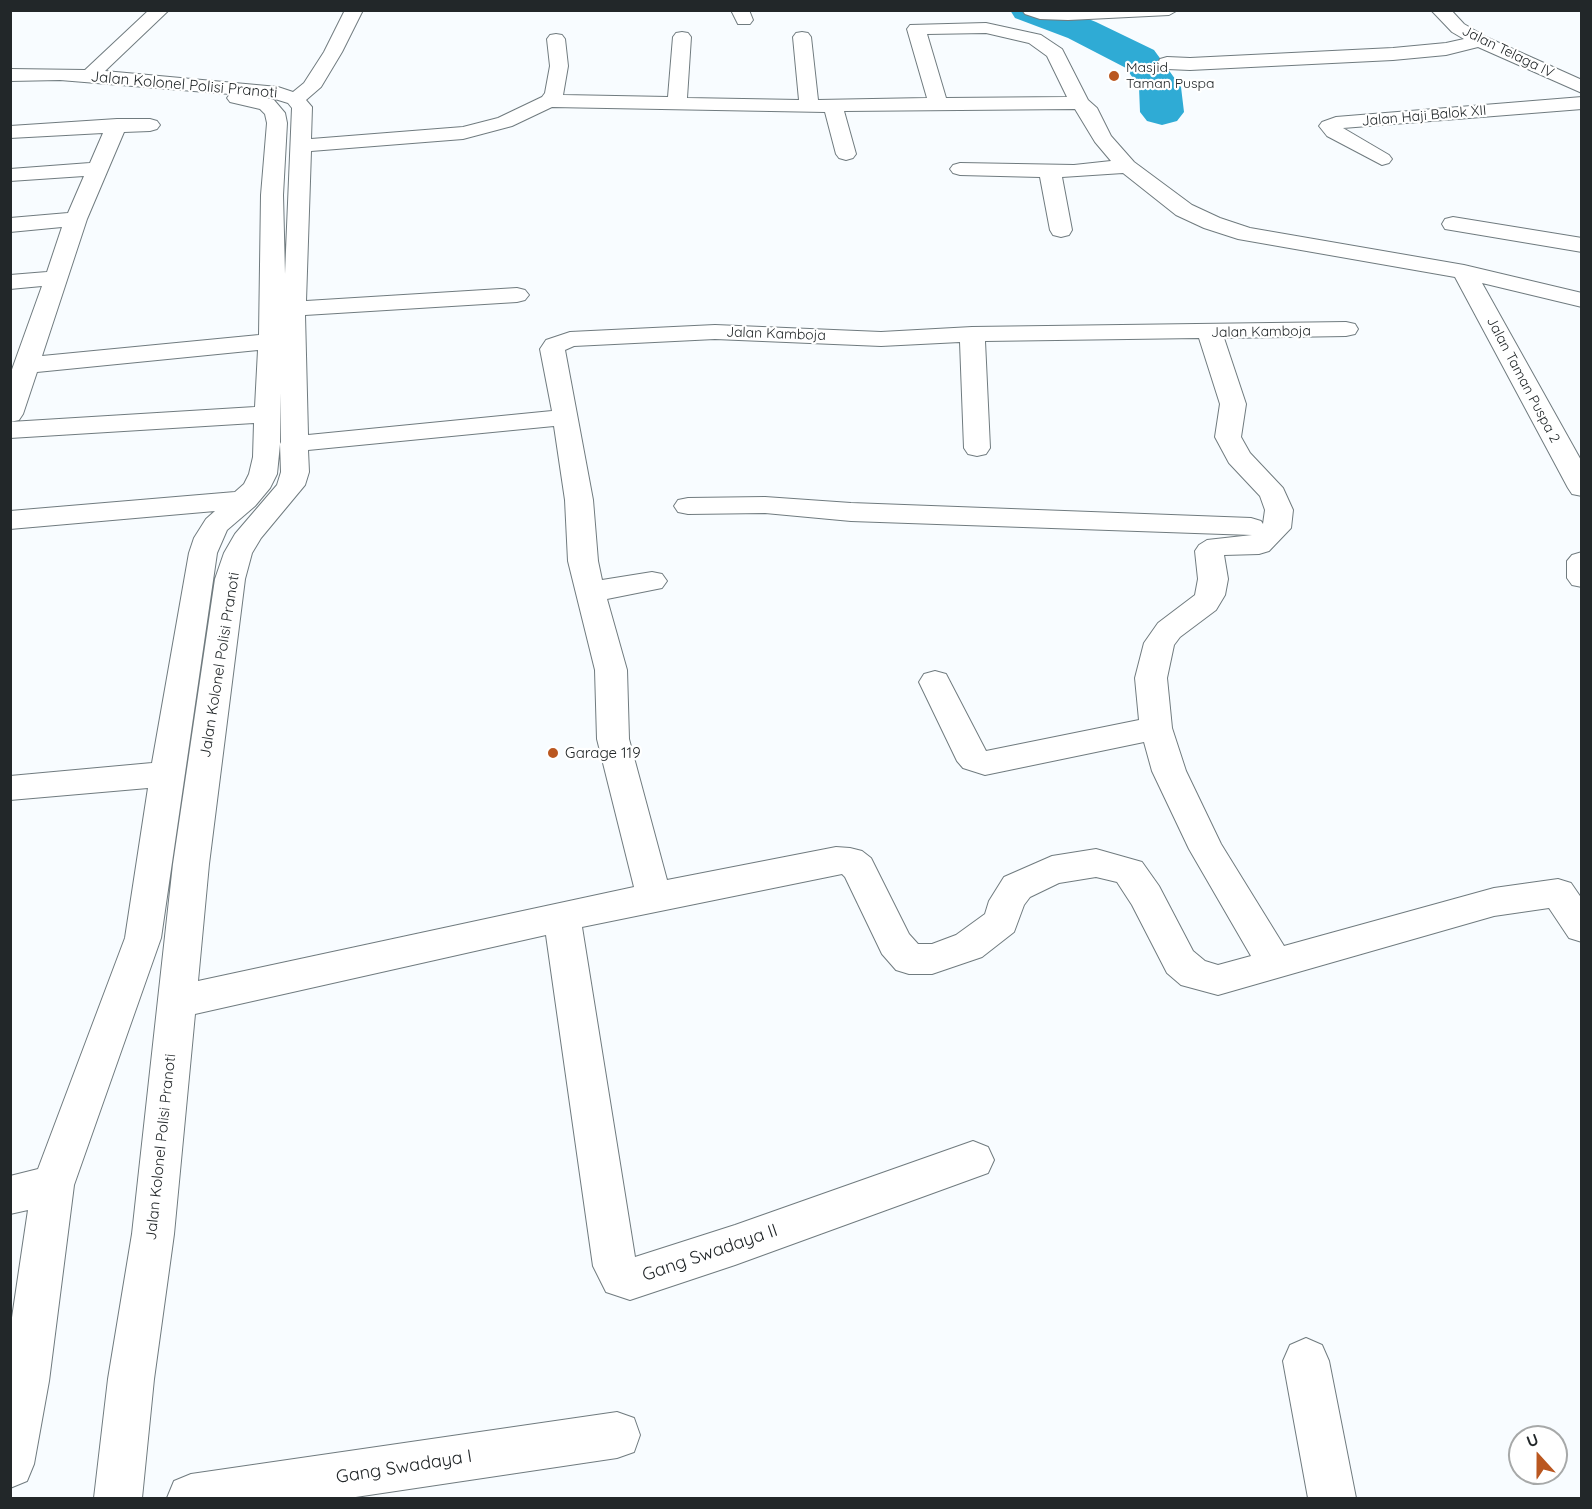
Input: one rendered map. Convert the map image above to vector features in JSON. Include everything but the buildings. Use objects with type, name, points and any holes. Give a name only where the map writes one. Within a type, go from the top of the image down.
[{"type":"street","points":[[89,76],[160,10]]},
{"type":"street","points":[[295,99],[311,87],[333,52],[354,10]]},
{"type":"street","points":[[1031,10],[1040,14],[1068,15],[1169,10]]},
{"type":"street","name":"Jalan Telaga IV","points":[[1440,10],[1458,28],[1480,41],[1581,87]]},
{"type":"street","points":[[938,104],[916,29],[986,28],[1035,39],[1055,53],[1080,103],[1087,108],[1102,138],[1127,166],[1184,210],[1212,223],[1246,234],[1464,272],[1581,300]]},
{"type":"street","points":[[1495,28],[1523,45]]},
{"type":"street","points":[[677,104],[682,37]]},
{"type":"street","points":[[802,37],[809,106]]},
{"type":"street","points":[[549,101],[555,93],[558,82],[559,54],[555,39]]},
{"type":"street","points":[[1167,63],[1190,64],[1392,54],[1446,49],[1480,41]]},
{"type":"street","name":"Jalan Kolonel Polisi Pranoti","points":[[10,75],[89,76],[278,93],[295,99],[302,107],[293,309],[295,472],[291,485],[249,534],[238,553],[230,579],[191,864],[153,1234],[131,1379],[118,1498]]},
{"type":"street","points":[[10,85],[73,84],[221,95],[260,102],[273,110],[277,123],[272,195],[270,341],[263,414],[266,457],[263,474],[256,488],[245,500],[216,525],[203,553],[166,774],[143,938],[53,1185],[26,1381],[10,1464]]},
{"type":"street","points":[[300,146],[480,130],[549,101],[809,106],[1080,103]]},
{"type":"street","name":"Jalan Haji Balok XII","points":[[1382,159],[1334,132],[1329,126],[1336,123],[1581,103]]},
{"type":"street","points":[[833,106],[846,154]]},
{"type":"street","points":[[10,132],[150,125]]},
{"type":"street","points":[[117,126],[96,169],[56,278],[24,350],[11,416],[263,414]]},
{"type":"street","points":[[960,169],[1050,171],[1127,166]]},
{"type":"street","points":[[10,175],[96,169]]},
{"type":"street","points":[[1050,171],[1061,230]]},
{"type":"street","points":[[10,225],[76,219]]},
{"type":"street","points":[[1453,224],[1581,245]]},
{"type":"street","name":"Jalan Taman Puspa 2","points":[[1464,272],[1581,488]]},
{"type":"street","points":[[10,282],[56,278]]},
{"type":"street","points":[[293,309],[517,295]]},
{"type":"street","name":"Jalan Kamboja","points":[[566,417],[552,349],[560,342],[570,339],[715,332],[881,339],[972,334],[1210,333],[1346,329]]},
{"type":"street","points":[[1210,333],[1233,404],[1228,437],[1239,457],[1273,494],[1279,510],[1277,528],[1259,545],[1217,546],[1209,551],[1213,579],[1210,595],[1205,603],[1169,630],[1159,643],[1151,678],[1156,728],[1169,771],[1206,849],[1275,964]]},
{"type":"street","points":[[972,334],[977,448]]},
{"type":"street","points":[[24,350],[270,341]]},
{"type":"street","points":[[293,444],[566,417],[579,500],[584,561],[599,630],[611,670],[613,739],[654,897]]},
{"type":"street","points":[[10,520],[245,500]]},
{"type":"street","points":[[688,506],[765,505],[851,512],[1277,528]]},
{"type":"street","points":[[1581,561],[1581,578]]},
{"type":"street","points":[[591,592],[652,581]]},
{"type":"street","points":[[935,682],[969,753],[975,759],[985,763],[1156,728]]},
{"type":"street","points":[[10,788],[166,774]]},
{"type":"street","points":[[176,1002],[654,897],[836,860],[850,861],[859,868],[895,944],[909,959],[932,958],[969,946],[1001,922],[1007,901],[1017,887],[1052,870],[1096,864],[1128,873],[1146,896],[1180,962],[1194,974],[1218,980],[1250,973],[1494,902],[1570,892],[1581,928]]},
{"type":"street","name":"Gang Swadaya II","points":[[562,918],[601,1185],[615,1266],[621,1277],[630,1279],[735,1245],[973,1160]]},
{"type":"street","points":[[10,1195],[53,1185]]},
{"type":"street","points":[[1306,1361],[1332,1498]]},
{"type":"street","name":"Gang Swadaya I","points":[[191,1498],[617,1435]]},
{"type":"waterway","points":[[1029,10],[1082,30],[1140,59],[1160,87],[1162,112]]},
{"type":"place","name":"Masjid Taman Puspa","points":[[1114,76]]},
{"type":"place","name":"Garage 119","points":[[553,753]]}]
